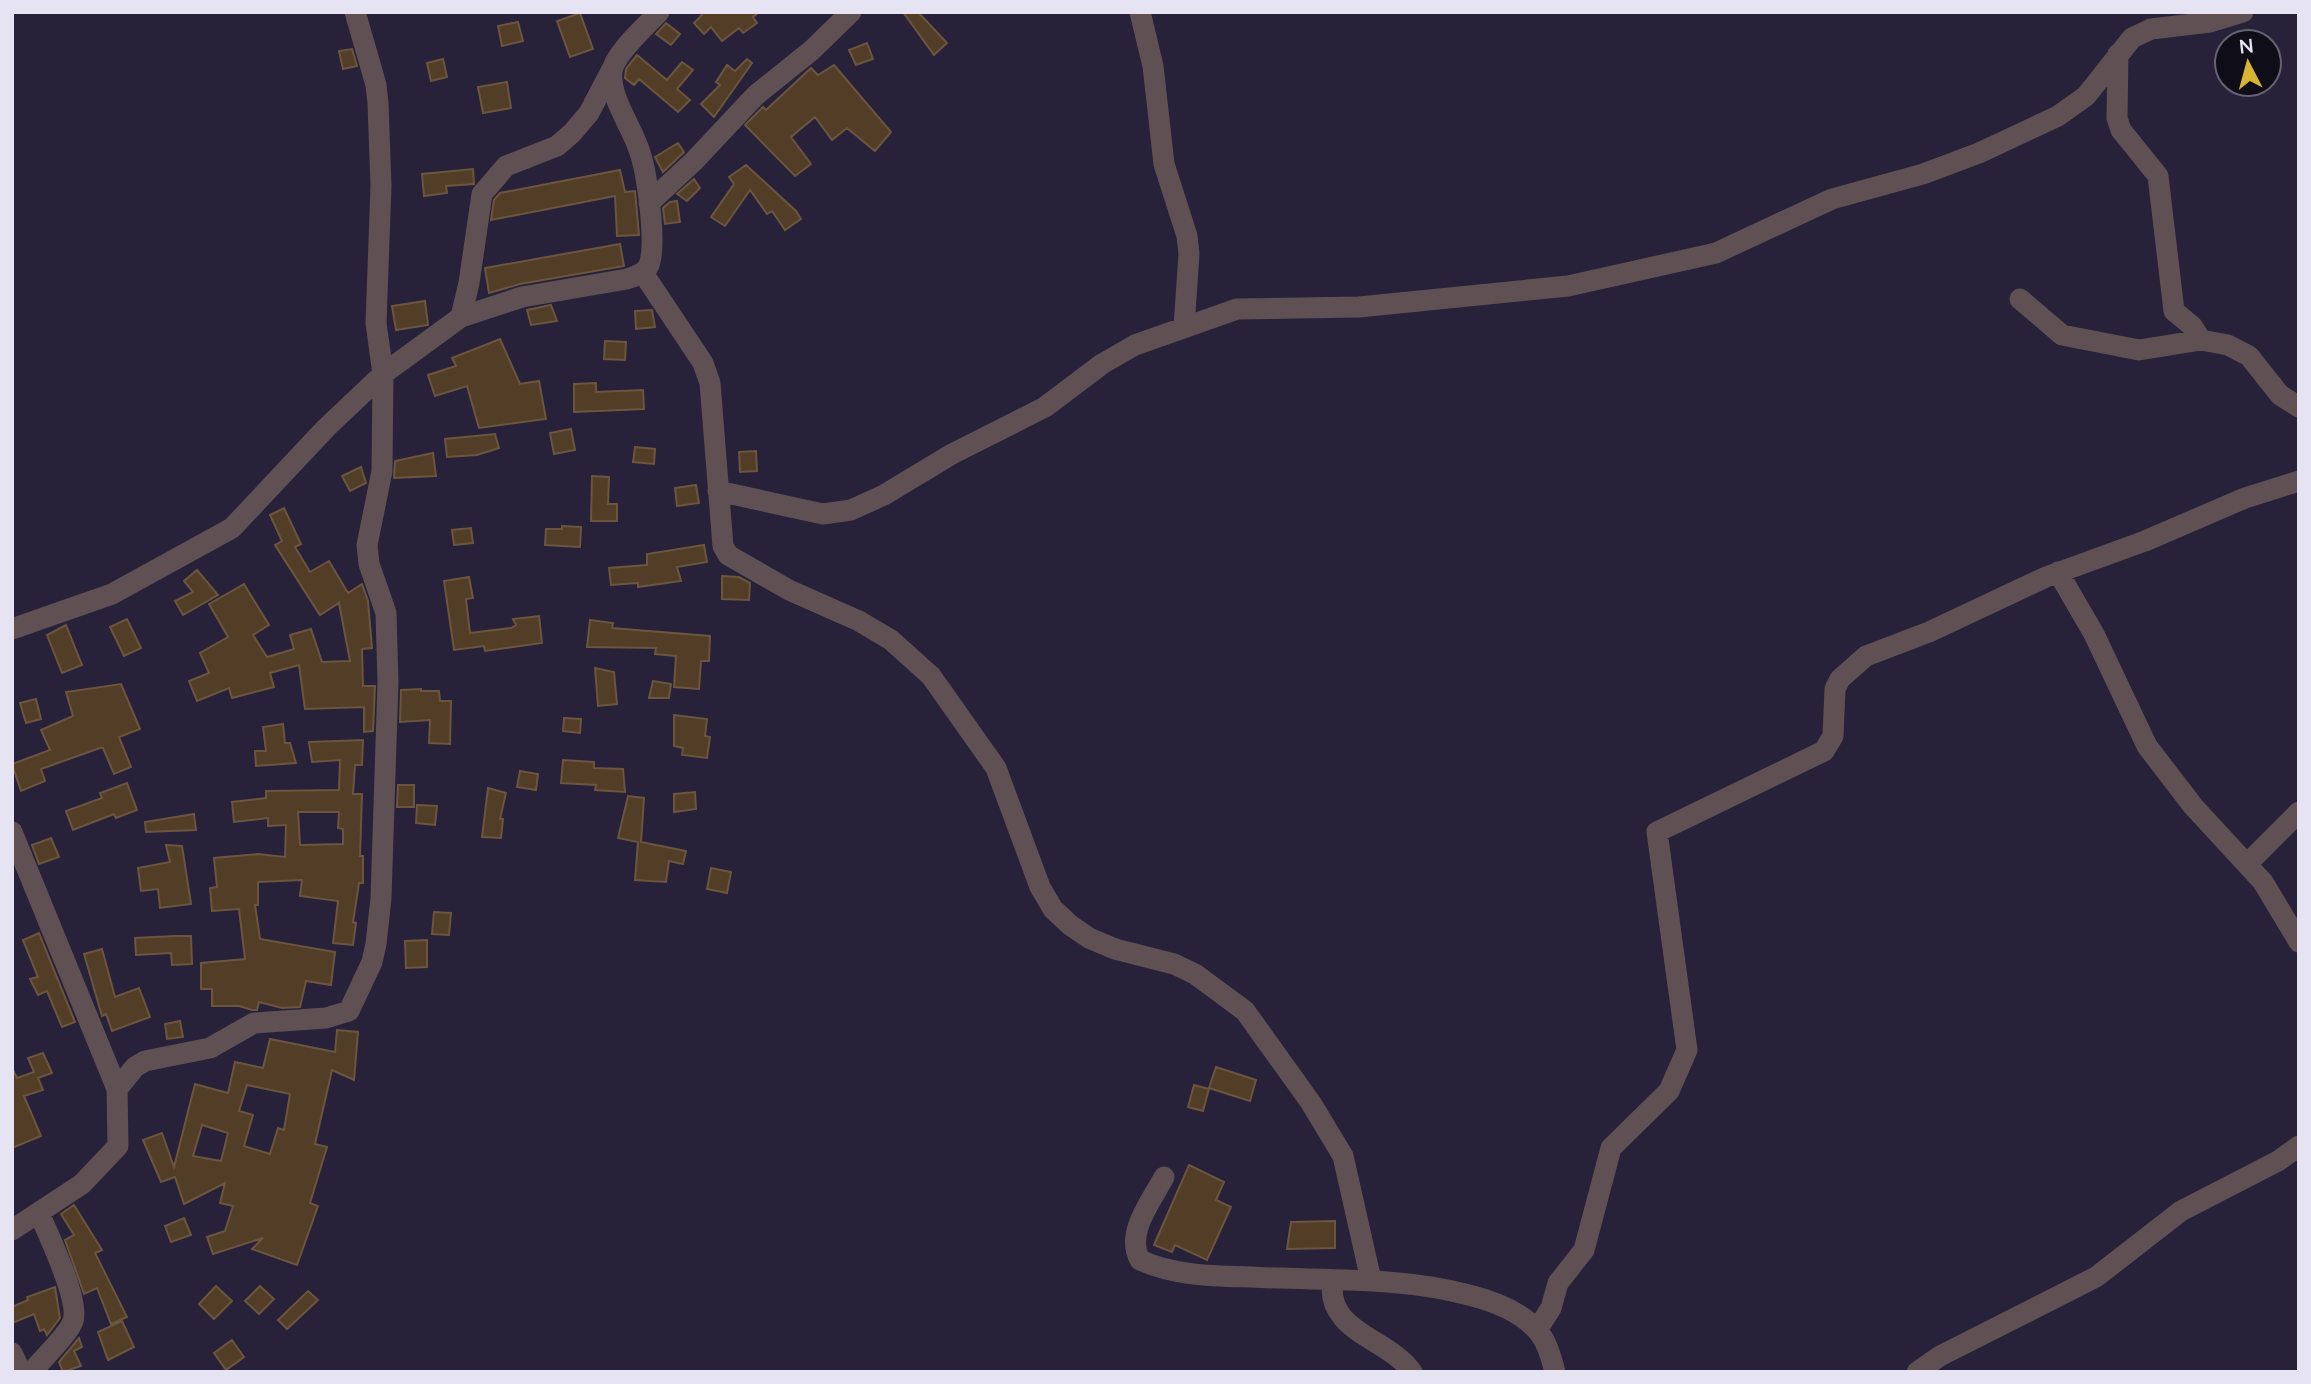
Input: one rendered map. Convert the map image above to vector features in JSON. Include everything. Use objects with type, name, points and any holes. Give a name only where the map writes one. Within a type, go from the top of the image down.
[{"type":"street","points":[[117,1089],[135,1067],[145,1061],[210,1048],[254,1023],[326,1018],[349,1011],[372,962],[381,898],[388,628],[369,564],[367,545],[382,471],[383,374],[376,323],[381,186],[376,85],[355,12]]},
{"type":"street","points":[[461,317],[469,283],[482,194],[506,166],[557,146],[572,133],[589,113],[612,69],[628,46],[659,12]]},
{"type":"street","points":[[649,202],[694,161],[756,95],[812,50],[851,12]]},
{"type":"street","points":[[1140,12],[1155,77],[1164,164],[1187,236],[1189,254],[1184,327]]},
{"type":"street","points":[[718,491],[823,514],[851,510],[884,495],[952,454],[1045,407],[1101,364],[1135,345],[1249,308],[1359,307],[1568,286],[1716,253],[1751,239],[1825,202],[1923,174],[1979,153],[2058,116],[2087,96],[2107,72],[2118,52],[2132,38],[2151,29],[2182,19],[2243,12]]},
{"type":"street","points":[[2118,52],[2117,118],[2121,130],[2158,176],[2174,311],[2192,326],[2201,340]]},
{"type":"street","points":[[12,629],[111,594],[232,528],[326,428],[383,374],[461,317],[522,296],[627,279],[643,273],[649,265],[651,249],[649,202],[639,149],[613,85],[612,69]]},
{"type":"street","points":[[643,273],[696,352],[710,383],[723,546],[728,555],[789,590],[859,621],[891,639],[931,676],[996,768],[1040,887],[1053,908],[1069,925],[1089,938],[1115,948],[1185,969],[1244,1011],[1299,1085],[1343,1156],[1371,1280]]},
{"type":"street","points":[[2020,299],[2062,335],[2139,350],[2201,340],[2228,345],[2249,356],[2280,395],[2299,407]]},
{"type":"street","points":[[1537,1330],[1551,1308],[1558,1283],[1584,1250],[1611,1148],[1669,1091],[1687,1050],[1657,832],[1824,751],[1833,736],[1835,689],[1840,680],[1866,656],[1929,632],[2058,572],[2145,541],[2245,498],[2299,481]]},
{"type":"street","points":[[2058,572],[2094,634],[2147,746],[2193,806],[2263,882],[2299,942]]},
{"type":"street","points":[[2247,864],[2299,812]]},
{"type":"street","points":[[12,832],[117,1089],[117,1146],[82,1184],[12,1230]]},
{"type":"street","points":[[1917,1372],[1940,1356],[2096,1277],[2181,1211],[2278,1161],[2299,1146]]},
{"type":"street","points":[[1164,1177],[1135,1233],[1133,1248],[1140,1260],[1167,1269],[1206,1275],[1371,1280],[1442,1287],[1487,1299],[1519,1314],[1537,1330],[1546,1345],[1555,1372]]},
{"type":"street","points":[[32,1372],[73,1322],[66,1279],[39,1213]]},
{"type":"street","points":[[1333,1280],[1332,1300],[1342,1317],[1353,1329],[1401,1359],[1412,1372]]},
{"type":"street","points":[[12,1353],[21,1372]]},
{"type":"building","points":[[700,12],[759,12],[753,17],[757,23],[743,33],[739,28],[722,41],[711,27],[704,34],[694,23],[702,15]]},
{"type":"building","points":[[903,12],[918,12],[947,43],[934,55]]},
{"type":"building","points":[[580,13],[593,49],[570,57],[557,21]]},
{"type":"building","points":[[518,22],[523,41],[502,46],[498,26]]},
{"type":"building","points":[[666,23],[680,34],[671,45],[656,34]]},
{"type":"building","points":[[867,43],[873,59],[856,65],[849,50]]},
{"type":"building","points":[[352,49],[357,66],[343,69],[339,51]]},
{"type":"building","points":[[637,55],[667,80],[682,62],[693,70],[677,89],[690,100],[678,112],[639,79],[634,85],[625,78],[626,69]]},
{"type":"building","points":[[443,59],[447,77],[431,81],[427,63]]},
{"type":"building","points":[[747,59],[752,63],[714,117],[701,104],[720,85],[716,82],[727,65],[735,71]]},
{"type":"building","points":[[834,65],[891,132],[875,151],[847,128],[832,140],[815,117],[791,137],[811,164],[795,176],[745,125],[763,107],[766,110],[811,68],[818,75]]},
{"type":"building","points":[[507,82],[511,108],[483,113],[478,87]]},
{"type":"building","points":[[678,143],[684,152],[663,172],[655,157]]},
{"type":"building","points":[[746,165],[796,211],[801,219],[785,230],[772,211],[767,214],[750,190],[725,226],[711,217],[734,184],[729,177]]},
{"type":"building","points":[[473,169],[474,184],[446,186],[447,193],[424,196],[422,174]]},
{"type":"building","points":[[620,170],[625,192],[635,191],[639,235],[617,236],[615,196],[491,220],[494,200],[500,193]]},
{"type":"building","points":[[694,179],[700,188],[687,201],[677,194]]},
{"type":"building","points":[[677,201],[680,222],[665,224],[663,208],[670,202]]},
{"type":"building","points":[[620,244],[624,266],[520,284],[489,293],[485,268]]},
{"type":"building","points":[[425,301],[428,325],[396,330],[392,306]]},
{"type":"building","points":[[551,305],[557,321],[531,325],[527,310]]},
{"type":"building","points":[[652,310],[655,327],[636,329],[635,311]]},
{"type":"building","points":[[500,339],[520,384],[539,381],[546,419],[479,428],[467,386],[435,396],[428,375],[456,366],[452,358]]},
{"type":"building","points":[[605,341],[626,342],[625,360],[604,359]]},
{"type":"building","points":[[596,383],[596,392],[643,390],[644,409],[574,412],[574,384]]},
{"type":"building","points":[[571,429],[575,450],[554,454],[550,433]]},
{"type":"building","points":[[495,434],[499,448],[477,455],[447,457],[445,439]]},
{"type":"building","points":[[635,447],[655,449],[654,464],[633,462]]},
{"type":"building","points":[[756,451],[757,471],[740,472],[739,452]]},
{"type":"building","points":[[433,453],[436,476],[394,478],[395,461]]},
{"type":"building","points":[[361,467],[366,483],[350,491],[342,476]]},
{"type":"building","points":[[592,476],[609,477],[608,504],[617,504],[617,521],[591,521]]},
{"type":"building","points":[[696,485],[699,503],[677,506],[675,488]]},
{"type":"building","points":[[284,508],[301,544],[295,547],[310,572],[329,561],[348,593],[362,584],[368,601],[372,648],[362,649],[363,686],[375,686],[373,731],[364,732],[364,707],[305,709],[299,665],[270,673],[274,687],[232,698],[229,688],[197,701],[189,681],[209,673],[200,653],[228,637],[209,604],[244,584],[269,625],[253,635],[267,657],[294,649],[290,635],[311,629],[322,662],[350,661],[339,603],[320,615],[275,545],[282,541],[270,515]]},
{"type":"building","points":[[562,526],[581,527],[580,547],[545,545],[546,529],[562,529]]},
{"type":"building","points":[[471,528],[473,543],[454,545],[452,530]]},
{"type":"building","points":[[704,545],[707,562],[677,567],[681,581],[638,587],[638,583],[611,585],[609,568],[647,565],[647,554]]},
{"type":"building","points":[[197,570],[218,595],[183,615],[175,601],[193,592],[184,581]]},
{"type":"building","points":[[722,576],[739,577],[750,583],[749,600],[722,599]]},
{"type":"building","points":[[469,577],[473,598],[466,599],[470,633],[511,628],[516,625],[513,619],[539,616],[542,643],[485,651],[484,646],[454,650],[444,581]]},
{"type":"building","points":[[127,619],[141,648],[124,656],[110,627]]},
{"type":"building","points":[[590,620],[613,623],[612,628],[710,636],[709,661],[701,661],[699,689],[674,687],[676,656],[655,654],[656,648],[587,647]]},
{"type":"building","points":[[66,625],[82,665],[62,673],[47,635]]},
{"type":"building","points":[[595,668],[614,672],[617,704],[598,706]]},
{"type":"building","points":[[653,681],[671,684],[669,698],[649,698]]},
{"type":"building","points":[[121,684],[140,729],[119,737],[131,767],[114,774],[103,748],[100,748],[41,769],[45,781],[21,791],[12,764],[50,750],[41,730],[73,716],[66,692]]},
{"type":"building","points":[[401,690],[439,691],[440,701],[451,701],[450,744],[429,743],[430,720],[400,722]]},
{"type":"building","points":[[36,699],[41,719],[26,723],[20,703]]},
{"type":"building","points":[[674,715],[707,719],[705,736],[710,737],[707,758],[682,755],[683,748],[674,746]]},
{"type":"building","points":[[564,718],[581,719],[580,733],[563,731]]},
{"type":"building","points":[[283,724],[285,743],[290,743],[296,763],[256,766],[255,751],[266,751],[263,727]]},
{"type":"building","points":[[363,740],[362,765],[355,765],[353,794],[362,794],[360,856],[363,856],[363,883],[359,883],[353,922],[356,923],[353,945],[333,943],[338,901],[300,896],[302,880],[258,882],[258,905],[255,905],[260,939],[335,952],[331,985],[306,981],[300,1007],[282,1008],[259,1002],[257,1010],[239,1006],[212,1006],[212,989],[201,989],[201,963],[245,959],[239,909],[212,911],[210,888],[217,887],[214,858],[258,854],[285,857],[286,825],[268,826],[268,818],[234,822],[232,802],[266,798],[266,791],[339,790],[340,760],[312,762],[309,742]],"holes":[[[298,812],[339,812],[338,828],[343,829],[343,844],[300,845]]]},
{"type":"building","points":[[563,760],[594,762],[594,768],[623,769],[625,792],[595,790],[596,785],[561,783]]},
{"type":"building","points":[[520,771],[538,774],[536,790],[517,787]]},
{"type":"building","points":[[127,783],[137,810],[116,818],[114,814],[73,830],[66,811],[102,798],[100,793]]},
{"type":"building","points":[[398,785],[414,785],[414,807],[397,807]]},
{"type":"building","points":[[488,788],[506,793],[500,819],[503,819],[501,838],[482,837]]},
{"type":"building","points":[[695,792],[696,809],[674,812],[674,794]]},
{"type":"building","points":[[628,796],[644,798],[641,842],[686,851],[683,864],[669,861],[666,882],[635,880],[638,842],[618,838]]},
{"type":"building","points":[[417,805],[437,806],[435,825],[416,823]]},
{"type":"building","points":[[194,814],[196,830],[146,832],[145,822]]},
{"type":"building","points":[[51,838],[59,857],[39,864],[32,845]]},
{"type":"building","points":[[166,845],[182,846],[191,904],[160,908],[158,889],[141,891],[138,868],[170,862]]},
{"type":"building","points":[[711,868],[731,872],[727,893],[707,889]]},
{"type":"building","points":[[434,912],[451,913],[449,935],[432,934]]},
{"type":"building","points":[[39,933],[75,1022],[62,1027],[47,991],[38,995],[30,979],[38,977],[23,940]]},
{"type":"building","points":[[191,936],[192,964],[172,965],[171,953],[136,955],[135,938]]},
{"type":"building","points":[[427,940],[427,967],[406,968],[405,941]]},
{"type":"building","points":[[102,949],[115,997],[139,988],[150,1017],[112,1031],[106,1014],[102,1016],[84,954]]},
{"type":"building","points":[[180,1021],[183,1037],[167,1039],[165,1024]]},
{"type":"building","points":[[337,1030],[358,1032],[354,1080],[332,1070],[315,1144],[327,1147],[310,1203],[318,1206],[297,1265],[252,1249],[263,1238],[213,1254],[207,1237],[225,1231],[233,1206],[220,1203],[225,1183],[184,1204],[175,1177],[161,1182],[143,1140],[162,1133],[174,1167],[195,1084],[228,1093],[235,1062],[263,1068],[270,1039],[335,1052]],"holes":[[[247,1085],[290,1094],[284,1130],[278,1128],[270,1154],[244,1146],[253,1115],[239,1111]],[[202,1125],[228,1133],[221,1161],[193,1156]]]},
{"type":"building","points":[[43,1053],[52,1073],[38,1078],[43,1090],[24,1096],[41,1136],[12,1148],[12,1068],[17,1078],[34,1072],[28,1058]]},
{"type":"building","points":[[1216,1067],[1256,1080],[1250,1101],[1209,1088]]},
{"type":"building","points":[[1194,1085],[1209,1089],[1203,1111],[1188,1107]]},
{"type":"building","points":[[1189,1165],[1224,1182],[1216,1200],[1231,1207],[1207,1260],[1175,1245],[1172,1252],[1154,1245]]},
{"type":"building","points":[[74,1205],[102,1250],[95,1253],[127,1317],[111,1324],[97,1288],[84,1294],[65,1240],[74,1235],[61,1214]]},
{"type":"building","points":[[184,1218],[191,1235],[171,1242],[165,1226]]},
{"type":"building","points":[[1335,1221],[1335,1248],[1287,1249],[1291,1222]]},
{"type":"building","points":[[216,1286],[232,1301],[214,1319],[199,1304]]},
{"type":"building","points":[[260,1286],[274,1299],[259,1314],[245,1301]]},
{"type":"building","points":[[55,1287],[60,1318],[47,1335],[44,1329],[40,1331],[34,1314],[12,1323],[12,1307],[28,1300],[27,1297]]},
{"type":"building","points":[[308,1291],[318,1300],[287,1329],[278,1320]]},
{"type":"building","points":[[122,1321],[134,1347],[108,1360],[98,1332]]},
{"type":"building","points":[[79,1338],[82,1347],[74,1351],[81,1366],[63,1372],[59,1362]]},
{"type":"building","points":[[232,1340],[244,1357],[226,1370],[214,1353]]}]
